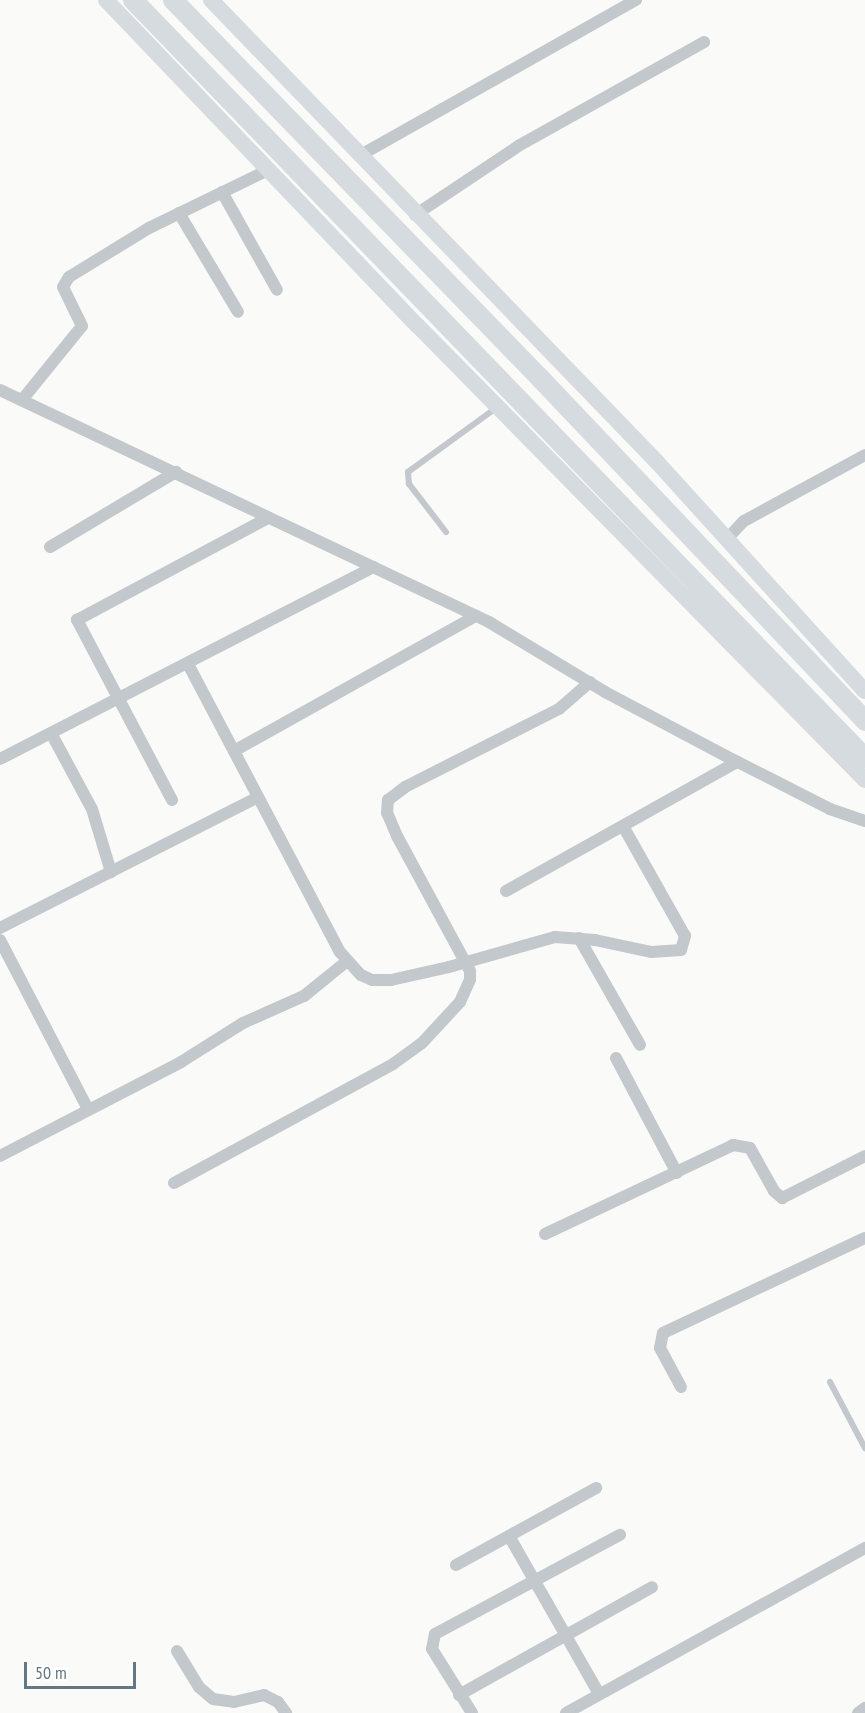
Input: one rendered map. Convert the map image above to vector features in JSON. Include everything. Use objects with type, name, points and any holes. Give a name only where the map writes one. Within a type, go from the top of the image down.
[{"type":"highway","points":[[133,0],[865,759]]},
{"type":"highway","points":[[173,0],[540,378],[865,721]]},
{"type":"main road","points":[[106,0],[268,170],[865,780]]},
{"type":"main road","points":[[211,0],[416,215],[657,462],[865,691]]},
{"type":"street","points":[[360,156],[636,0]]},
{"type":"street","points":[[416,215],[529,140],[704,42]]},
{"type":"street","points":[[22,400],[82,326],[63,287],[64,281],[100,256],[179,213],[268,170]]},
{"type":"street","points":[[222,192],[277,290]]},
{"type":"street","points":[[179,213],[238,312]]},
{"type":"street","points":[[0,390],[476,616],[590,682],[737,762],[830,809],[865,821]]},
{"type":"street","points":[[726,540],[744,521],[865,455]]},
{"type":"street","points":[[50,547],[176,472]]},
{"type":"street","points":[[172,800],[77,620],[268,518]]},
{"type":"street","points":[[0,759],[374,567]]},
{"type":"street","points":[[234,751],[476,616]]},
{"type":"street","points":[[188,664],[348,961],[372,980],[391,980],[555,937],[579,938],[651,952],[671,953],[681,950],[686,943],[685,936],[623,826]]},
{"type":"street","points":[[174,1183],[383,1070],[422,1043],[467,989],[470,971],[397,836],[387,813],[388,800],[405,787],[559,709],[590,682]]},
{"type":"street","points":[[51,733],[92,809],[111,872]]},
{"type":"street","points":[[506,891],[737,762]]},
{"type":"street","points":[[0,928],[258,797]]},
{"type":"street","points":[[579,938],[640,1045]]},
{"type":"street","points":[[0,940],[88,1109]]},
{"type":"street","points":[[0,1156],[197,1053],[243,1023],[304,996],[348,961]]},
{"type":"street","points":[[616,1058],[677,1173]]},
{"type":"street","points":[[545,1234],[734,1145],[747,1144],[774,1191],[787,1198],[865,1156]]},
{"type":"street","points":[[681,1387],[658,1343],[663,1333],[865,1238]]},
{"type":"street","points":[[456,1565],[596,1488]]},
{"type":"street","points":[[472,1713],[432,1649],[435,1634],[620,1535]]},
{"type":"street","points":[[509,1536],[599,1694]]},
{"type":"street","points":[[566,1713],[865,1548]]},
{"type":"street","points":[[459,1695],[652,1587]]},
{"type":"street","points":[[177,1651],[199,1687],[213,1700],[234,1702],[264,1695],[272,1697],[286,1713]]},
{"type":"street","points":[[858,1713],[865,1708]]},
{"type":"lane","points":[[446,532],[409,484],[408,472],[498,406]]},
{"type":"lane","points":[[830,1382],[865,1448]]}]
